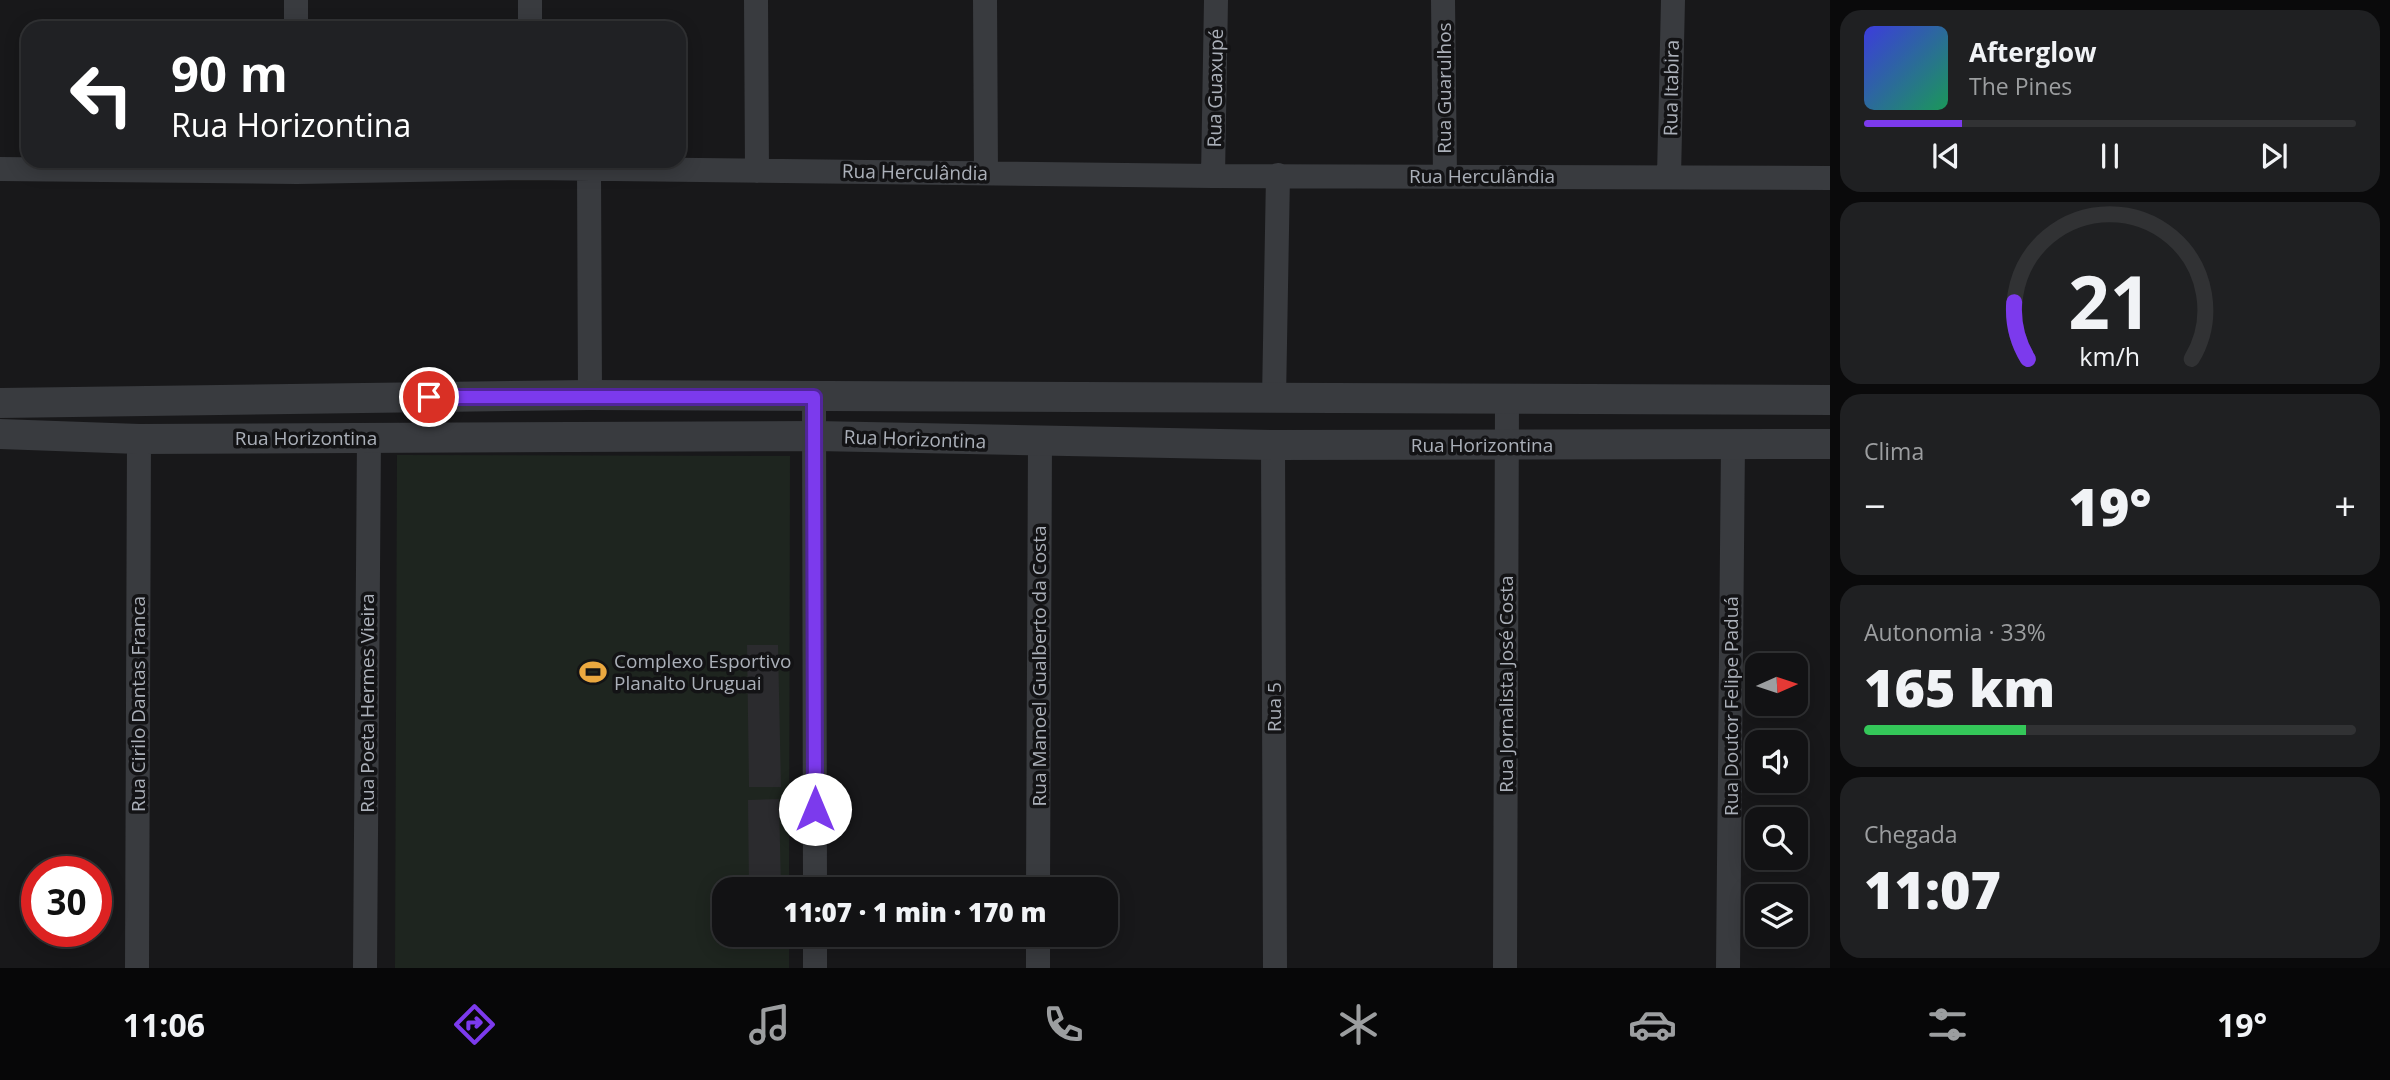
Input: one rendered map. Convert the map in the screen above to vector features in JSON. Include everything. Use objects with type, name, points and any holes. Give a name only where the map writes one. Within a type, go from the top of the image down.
[{"type":"street","points":[[296,0],[296,21]]},
{"type":"street","points":[[530,0],[530,21]]},
{"type":"street","points":[[756,0],[757,171]]},
{"type":"street","points":[[985,0],[986,173]]},
{"type":"street","name":"Rua Guaxupé","points":[[1213,176],[1216,0]]},
{"type":"street","name":"Rua Guarulhos","points":[[1443,0],[1445,176]]},
{"type":"street","name":"Rua Itabira","points":[[1669,176],[1673,0]]},
{"type":"street","name":"Rua Herculândia","points":[[0,169],[148,168]]},
{"type":"street","name":"Rua Herculândia","points":[[569,168],[1213,176],[1278,174],[1830,178]]},
{"type":"street","points":[[589,170],[590,395]]},
{"type":"street","points":[[1274,399],[1278,174]]},
{"type":"street","name":"Rua Horizontina","points":[[0,403],[590,395],[1830,401]]},
{"type":"street","points":[[814,397],[815,877]]},
{"type":"street","name":"Rua Jornalista José Costa","points":[[1505,968],[1507,400]]},
{"type":"street","name":"Rua Horizontina","points":[[0,434],[139,439],[816,436],[1273,445],[1830,444]]},
{"type":"street","name":"Rua Poeta Hermes Vieira","points":[[365,968],[369,437]]},
{"type":"street","name":"Rua Cirilo Dantas Franca","points":[[137,968],[139,439]]},
{"type":"street","name":"Rua Manoel Gualberto da Costa","points":[[1038,877],[1040,442]]},
{"type":"street","name":"Rua Doutor Felipe Paduá","points":[[1728,968],[1733,444]]},
{"type":"street","name":"Rua 5","points":[[1273,445],[1275,968]]},
{"type":"street","points":[[815,947],[815,968]]},
{"type":"street","points":[[1038,947],[1038,968]]},
{"type":"shaded area","name":"Complexo Esportivo Planalto Uruguai","points":[[397,455],[790,456],[789,877],[712,877],[712,947],[789,947],[789,968],[395,968]]},
{"type":"building","points":[[747,645],[778,645],[781,787],[749,787]]},
{"type":"building","points":[[779,799],[781,877],[749,877],[748,800]]},
{"type":"place","name":"Complexo Esportivo Planalto Uruguai","points":[[593,672]]},
{"type":"route","points":[[429,397],[814,397],[815,809]]}]
